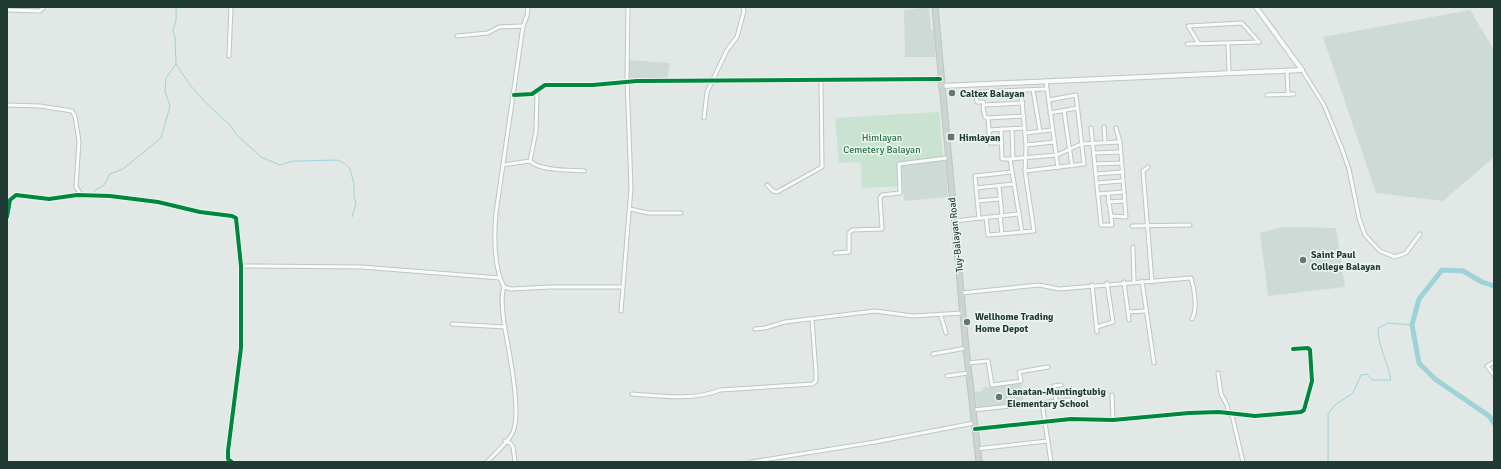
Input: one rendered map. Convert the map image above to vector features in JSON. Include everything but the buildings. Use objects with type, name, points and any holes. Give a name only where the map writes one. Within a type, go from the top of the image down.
[{"type":"main road","name":"Tuy-Balayan Road","points":[[934,7],[967,363],[979,462]]},
{"type":"street","points":[[7,10],[40,11],[44,7]]},
{"type":"street","points":[[229,56],[231,7]]},
{"type":"street","points":[[487,462],[513,432],[516,419],[515,399],[505,328],[503,296],[504,287],[500,278],[494,234],[523,26],[527,16],[528,7]]},
{"type":"street","points":[[621,311],[630,209],[627,78],[628,7]]},
{"type":"street","points":[[704,118],[707,92],[727,50],[737,37],[744,11],[743,7]]},
{"type":"street","points":[[1256,7],[1302,70],[1324,105],[1349,169],[1358,218],[1365,236],[1380,251],[1395,256],[1406,253],[1420,234]]},
{"type":"street","points":[[1187,44],[1199,44],[1228,44],[1259,42],[1242,23],[1188,26],[1199,44]]},
{"type":"street","points":[[457,36],[488,33],[499,27],[523,26]]},
{"type":"street","points":[[1228,44],[1229,72]]},
{"type":"street","points":[[1287,70],[1288,94]]},
{"type":"street","points":[[941,86],[1229,72],[1302,70]]},
{"type":"street","points":[[514,95],[527,96],[537,92],[545,86],[593,86],[628,82],[940,79]]},
{"type":"street","points":[[767,186],[772,191],[777,192],[822,168],[821,80]]},
{"type":"street","points":[[1046,81],[1046,90],[1058,168]]},
{"type":"street","points":[[1033,90],[1040,131]]},
{"type":"street","points":[[1002,143],[990,143],[988,118],[985,117],[984,102],[977,102],[975,92],[1046,90]]},
{"type":"street","points":[[986,217],[988,235],[1034,231],[1025,171],[1024,158],[1026,145],[1021,91]]},
{"type":"street","points":[[530,161],[536,130],[537,92]]},
{"type":"street","points":[[1267,95],[1294,94]]},
{"type":"street","points":[[1025,171],[1084,164],[1076,95],[1048,100]]},
{"type":"street","points":[[984,105],[1023,103]]},
{"type":"street","points":[[7,105],[40,106],[72,111],[75,116],[79,141],[76,188],[70,196]]},
{"type":"street","points":[[1050,113],[1078,108]]},
{"type":"street","points":[[1064,111],[1072,166]]},
{"type":"street","points":[[988,118],[1024,116]]},
{"type":"street","points":[[1104,127],[1105,142]]},
{"type":"street","points":[[989,130],[1024,128]]},
{"type":"street","points":[[1091,128],[1101,225],[1112,225],[1108,193]]},
{"type":"street","points":[[1100,215],[1126,217],[1120,142],[1116,128]]},
{"type":"street","points":[[1001,129],[1002,159],[1057,155],[1081,144],[1120,142]]},
{"type":"street","points":[[1012,129],[1012,172],[1022,232]]},
{"type":"street","points":[[1025,133],[1052,130]]},
{"type":"street","points":[[1026,145],[1054,142]]},
{"type":"street","points":[[1094,153],[1120,152]]},
{"type":"street","points":[[835,253],[849,252],[849,233],[852,230],[882,229],[880,198],[882,195],[900,193],[899,164],[947,158]]},
{"type":"street","points":[[503,165],[530,161],[533,164],[551,169],[584,171]]},
{"type":"street","points":[[1095,164],[1122,163]]},
{"type":"street","points":[[1148,167],[1143,171],[1152,282]]},
{"type":"street","points":[[979,218],[975,176],[1012,172]]},
{"type":"street","points":[[1096,174],[1123,172]]},
{"type":"street","points":[[1097,183],[1122,181]]},
{"type":"street","points":[[976,188],[1014,184]]},
{"type":"street","points":[[999,186],[1002,234]]},
{"type":"street","points":[[76,188],[81,195]]},
{"type":"street","points":[[1098,194],[1124,192]]},
{"type":"street","points":[[7,217],[10,200],[16,195],[49,199],[81,195],[98,195],[151,201],[200,212],[234,216],[238,226],[238,251],[241,266],[241,348],[228,452],[228,459],[232,462]]},
{"type":"street","points":[[977,201],[1000,199]]},
{"type":"street","points":[[1108,202],[1124,201]]},
{"type":"street","points":[[630,209],[667,214],[681,213]]},
{"type":"street","points":[[954,221],[1019,214]]},
{"type":"street","points":[[1132,226],[1190,225]]},
{"type":"street","points":[[1133,247],[1134,281]]},
{"type":"street","points":[[241,266],[362,267],[500,278]]},
{"type":"street","points":[[961,293],[1039,285],[1058,289],[1092,284],[1134,281],[1152,282],[1191,278],[1195,306],[1195,313],[1192,319]]},
{"type":"street","points":[[1124,282],[1129,320]]},
{"type":"street","points":[[1142,282],[1154,363]]},
{"type":"street","points":[[1097,327],[1113,322],[1107,283]]},
{"type":"street","points":[[1092,284],[1097,332]]},
{"type":"street","points":[[504,287],[511,290],[550,287],[623,287]]},
{"type":"street","points":[[755,329],[765,328],[779,323],[875,311],[913,316],[942,316],[963,313]]},
{"type":"street","points":[[1128,312],[1146,311]]},
{"type":"street","points":[[942,316],[946,333]]},
{"type":"street","points":[[632,394],[688,396],[727,389],[813,384],[816,381],[816,373],[812,320]]},
{"type":"street","points":[[452,324],[505,328]]},
{"type":"street","points":[[933,354],[966,348]]},
{"type":"street","points":[[975,429],[1071,419],[1113,420],[1189,413],[1255,416],[1304,412],[1312,381],[1310,350],[1308,348],[1294,349]]},
{"type":"street","points":[[967,363],[988,361],[992,385],[1021,382],[1020,372],[1048,367]]},
{"type":"street","points":[[1494,362],[1487,366],[1494,374]]},
{"type":"street","points":[[946,376],[968,373]]},
{"type":"street","points":[[1218,373],[1221,394],[1231,414],[1243,462]]},
{"type":"street","points":[[1056,401],[1054,386],[1061,385]]},
{"type":"street","points":[[1112,395],[1113,420]]},
{"type":"street","points":[[973,410],[1069,400]]},
{"type":"street","points":[[1042,403],[1051,462]]},
{"type":"street","points":[[751,462],[875,442],[974,423]]},
{"type":"street","points":[[977,449],[1047,441]]},
{"type":"street","points":[[505,442],[510,442],[513,447],[515,462]]},
{"type":"shaded area","points":[[931,7],[929,10],[931,30],[934,30],[935,57],[905,57],[904,10]]},
{"type":"shaded area","points":[[1470,10],[1494,50],[1494,157],[1443,201],[1376,193],[1323,37]]},
{"type":"shaded area","points":[[629,60],[670,63],[667,80],[629,80]]},
{"type":"shaded area","points":[[945,160],[948,197],[904,201],[900,165]]},
{"type":"shaded area","name":"Saint Paul College Balayan","points":[[1283,227],[1336,228],[1345,287],[1268,296],[1260,233]]},
{"type":"shaded area","name":"Lanatan-Muntingtubig Elementary School","points":[[1021,383],[1024,403],[977,409],[975,392],[983,391],[982,388]]},
{"type":"green space","name":"Himlayan Cemetery Balayan","points":[[939,112],[943,160],[900,165],[902,186],[862,188],[861,162],[839,163],[835,118]]},
{"type":"waterway","points":[[94,191],[104,185],[110,174],[123,169],[161,138],[170,106],[165,91],[166,78],[176,64],[175,37],[173,31],[176,20],[176,7]]},
{"type":"waterway","points":[[176,64],[190,85],[206,103],[261,157],[280,165],[293,161],[337,160],[344,163],[350,169],[354,184],[354,197],[356,203],[352,217]]},
{"type":"waterway","points":[[1494,286],[1482,282],[1463,271],[1442,270],[1419,299],[1412,325],[1419,363],[1435,379],[1489,416],[1494,423]]},
{"type":"waterway","points":[[1328,462],[1328,414],[1335,405],[1353,393],[1361,375],[1367,374],[1372,380],[1391,380],[1381,348],[1378,328],[1388,323],[1412,325]]},
{"type":"cycle path","points":[[514,95],[532,94],[545,85],[593,85],[637,81],[940,79]]},
{"type":"cycle path","points":[[7,217],[10,200],[16,195],[49,199],[77,195],[110,196],[158,202],[200,212],[232,216],[236,218],[241,266],[241,348],[228,451],[228,459],[232,462]]},
{"type":"cycle path","points":[[975,429],[1071,419],[1113,420],[1189,413],[1219,412],[1255,416],[1301,412],[1304,410],[1312,381],[1310,350],[1308,348],[1293,349]]},
{"type":"place","name":"Caltex Balayan","points":[[952,93]]},
{"type":"place","name":"Himlayan","points":[[951,137]]},
{"type":"place","name":"Saint Paul College Balayan","points":[[1303,260]]},
{"type":"place","name":"Wellhome Trading Home Depot","points":[[967,322]]},
{"type":"place","name":"Lanatan-Muntingtubig Elementary School","points":[[999,397]]}]
